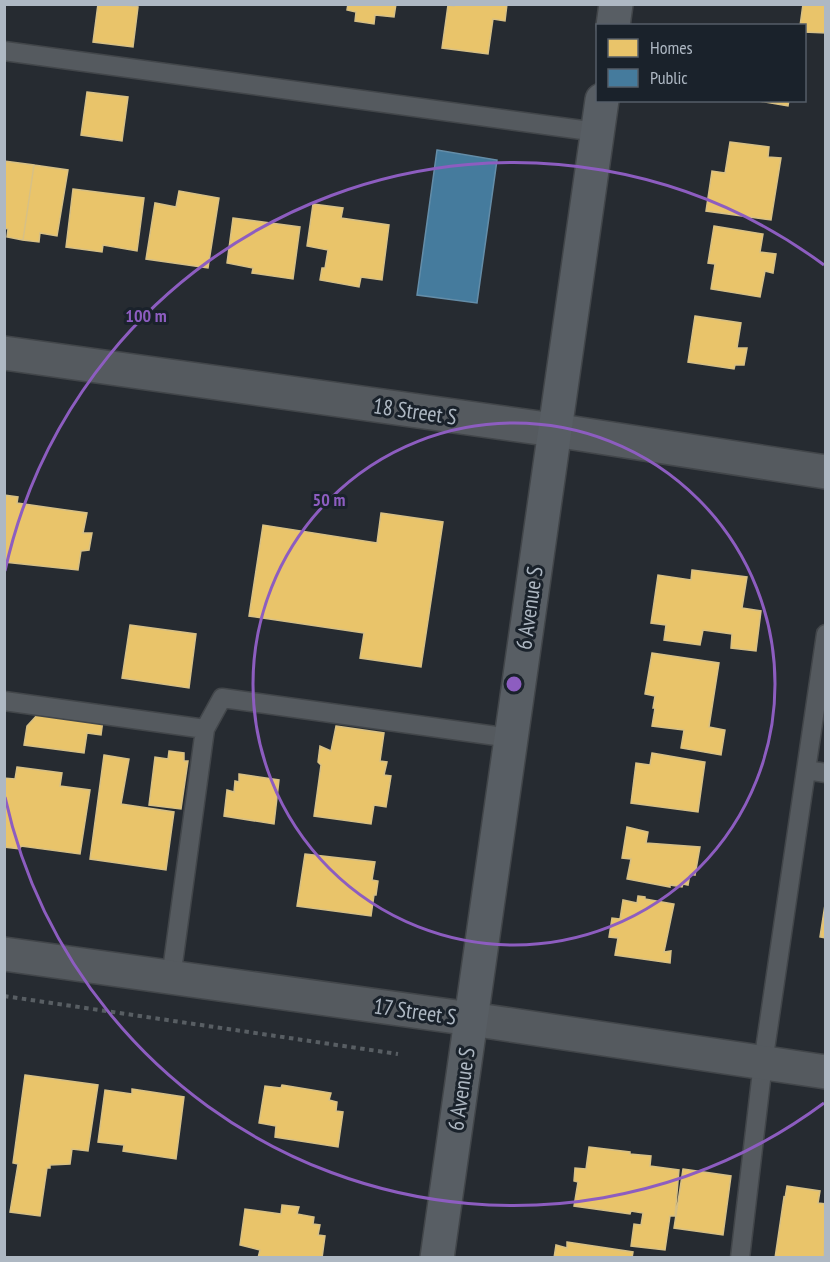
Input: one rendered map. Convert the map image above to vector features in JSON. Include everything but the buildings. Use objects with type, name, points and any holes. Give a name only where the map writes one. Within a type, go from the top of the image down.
[{"type":"main road","points":[[613,24],[616,4]]},
{"type":"main road","name":"6 Avenue S","points":[[437,1257],[602,102]]},
{"type":"street","name":"18 Street S","points":[[4,353],[554,430],[825,472]]},
{"type":"street","name":"17 Street S","points":[[4,954],[471,1019],[825,1072]]},
{"type":"lane","points":[[4,51],[597,132]]},
{"type":"lane","points":[[740,1257],[764,1063],[825,633]]},
{"type":"lane","points":[[171,978],[205,729],[222,698],[511,738]]},
{"type":"lane","points":[[4,701],[205,729]]},
{"type":"lane","points":[[806,771],[825,773]]},
{"type":"path","points":[[4,996],[398,1054]]}]
